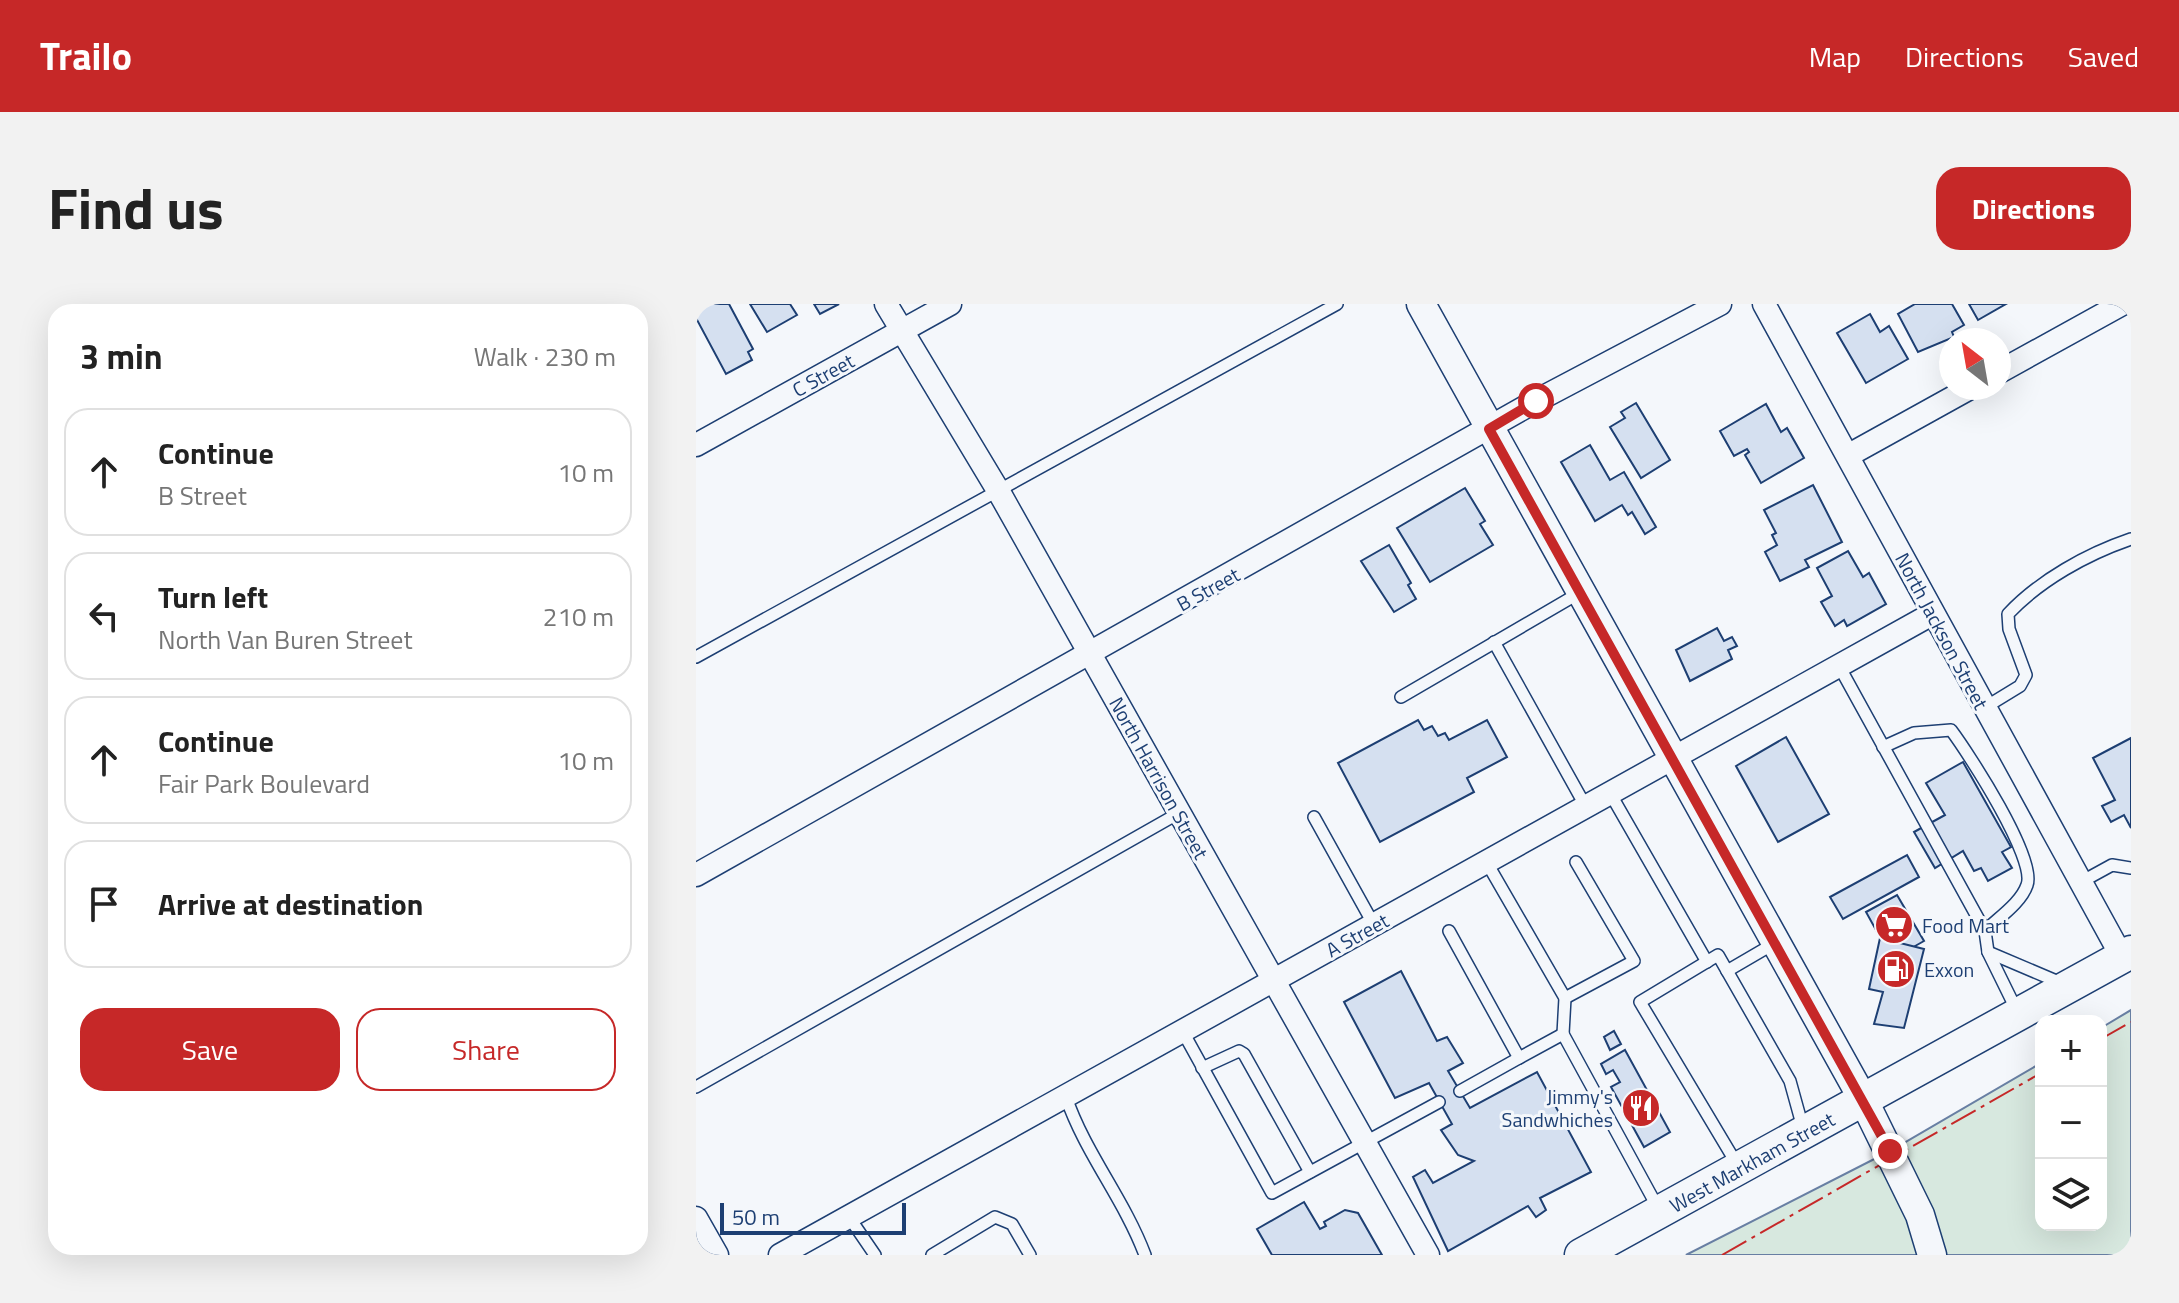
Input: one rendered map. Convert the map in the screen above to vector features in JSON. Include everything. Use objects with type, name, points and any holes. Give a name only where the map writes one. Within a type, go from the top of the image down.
[{"type":"main road","name":"West Markham Street","points":[[1581,1255],[1741,1170],[1804,1132],[2126,955]]},
{"type":"street","name":"North Harrison Street","points":[[886,304],[999,492],[1428,1255]]},
{"type":"street","name":"C Street","points":[[696,445],[950,304]]},
{"type":"street","points":[[1421,304],[1864,1101],[1920,1215],[1932,1255]]},
{"type":"street","name":"B Street","points":[[696,875],[1489,429],[1720,304]]},
{"type":"street","name":"North Jackson Street","points":[[1764,304],[1849,455],[1984,708],[2081,882],[2126,955]]},
{"type":"street","points":[[2011,365],[2122,304]]},
{"type":"street","points":[[1849,455],[1948,400]]},
{"type":"street","name":"A Street","points":[[780,1255],[1932,614]]},
{"type":"street","points":[[696,1218],[717,1255]]},
{"type":"lane","points":[[696,657],[1337,304]]},
{"type":"lane","points":[[1984,708],[2020,686],[2026,675],[2009,629],[2008,614],[2024,597],[2066,570],[2131,539]]},
{"type":"lane","points":[[1401,697],[1582,592]]},
{"type":"lane","points":[[1494,642],[1586,807]]},
{"type":"lane","points":[[1839,666],[1985,931],[1988,952],[2020,1015]]},
{"type":"lane","points":[[1883,747],[1914,733],[1951,730],[1971,758],[2028,862],[2029,882],[2021,896],[1985,931]]},
{"type":"lane","points":[[1610,793],[1707,962]]},
{"type":"lane","points":[[696,1087],[1179,813]]},
{"type":"lane","points":[[1314,817],[1374,925]]},
{"type":"lane","points":[[1565,998],[1634,961],[1576,862]]},
{"type":"lane","points":[[1487,863],[1565,998],[1563,1034],[1661,1212]]},
{"type":"lane","points":[[2081,882],[2112,865],[2131,868]]},
{"type":"lane","points":[[1449,931],[1519,1058]]},
{"type":"lane","points":[[1727,971],[1776,942]]},
{"type":"lane","points":[[1988,952],[2071,987]]},
{"type":"lane","points":[[1741,1170],[1640,1002],[1718,955],[1790,1081],[1804,1132]]},
{"type":"lane","points":[[1183,1032],[1272,1193],[1439,1102]]},
{"type":"lane","points":[[1460,1091],[1563,1034]]},
{"type":"lane","points":[[1202,1068],[1239,1051],[1244,1054],[1310,1172]]},
{"type":"lane","points":[[1066,1097],[1074,1121],[1132,1219],[1145,1255]]},
{"type":"lane","points":[[849,1217],[875,1255]]},
{"type":"lane","points":[[932,1255],[995,1217],[1012,1224],[1030,1255]]},
{"type":"shaded area","points":[[2131,1010],[2131,1255],[1686,1255],[1890,1151],[2035,1066],[2035,1231],[2107,1231],[2107,1024]]},
{"type":"building","points":[[709,304],[729,304],[753,349],[748,352],[752,360],[726,374],[696,318],[696,311]]},
{"type":"building","points":[[750,304],[790,304],[797,315],[767,332]]},
{"type":"building","points":[[814,304],[839,304],[820,314]]},
{"type":"building","points":[[1915,304],[1952,304],[1964,325],[1939,328],[1939,343],[1918,352],[1898,314]]},
{"type":"building","points":[[1969,304],[2006,304],[1978,320]]},
{"type":"building","points":[[1870,314],[1880,332],[1889,326],[1908,359],[1866,383],[1837,333]]},
{"type":"building","points":[[1636,403],[1670,460],[1641,478],[1610,427],[1625,418],[1621,412]]},
{"type":"building","points":[[1766,404],[1781,432],[1787,428],[1804,458],[1761,483],[1745,455],[1749,452],[1747,449],[1734,456],[1720,431]]},
{"type":"building","points":[[1590,445],[1610,480],[1624,472],[1656,527],[1645,534],[1632,512],[1628,515],[1622,505],[1595,521],[1561,462]]},
{"type":"building","points":[[1813,485],[1842,542],[1805,560],[1809,567],[1780,581],[1765,552],[1777,545],[1772,535],[1776,533],[1764,510]]},
{"type":"building","points":[[1465,488],[1485,521],[1480,524],[1493,545],[1430,582],[1397,528]]},
{"type":"building","points":[[1389,545],[1411,583],[1408,585],[1416,599],[1394,612],[1361,561]]},
{"type":"building","points":[[1848,551],[1863,577],[1869,573],[1886,604],[1847,626],[1844,620],[1835,626],[1821,602],[1832,596],[1817,568]]},
{"type":"building","points":[[1717,628],[1724,641],[1732,637],[1737,646],[1728,650],[1732,659],[1690,681],[1676,650]]},
{"type":"building","points":[[1418,720],[1424,730],[1432,726],[1438,736],[1445,733],[1449,740],[1487,720],[1507,757],[1467,778],[1474,792],[1380,842],[1338,763]]},
{"type":"building","points":[[1786,737],[1829,814],[1778,842],[1736,766]]},
{"type":"building","points":[[2131,738],[2131,828],[2124,815],[2111,822],[2102,806],[2115,800],[2093,758]]},
{"type":"building","points":[[1963,762],[2011,847],[2002,852],[2012,868],[1988,881],[1981,868],[1974,871],[1963,851],[1935,868],[1914,832],[1945,815],[1926,783]]},
{"type":"building","points":[[1907,855],[1919,877],[1843,919],[1830,897]]},
{"type":"building","name":"Food Mart","points":[[1897,895],[1924,941],[1892,959],[1866,912]]},
{"type":"building","name":"Exxon","points":[[1880,938],[1924,949],[1904,1028],[1874,1024],[1883,992],[1869,989]]},
{"type":"building","points":[[1401,971],[1437,1041],[1447,1037],[1463,1063],[1448,1071],[1470,1108],[1537,1072],[1591,1172],[1540,1198],[1546,1210],[1536,1217],[1528,1206],[1448,1251],[1413,1177],[1425,1170],[1433,1183],[1474,1161],[1458,1155],[1441,1130],[1452,1124],[1429,1083],[1395,1098],[1344,1002]]},
{"type":"building","points":[[1614,1031],[1621,1044],[1610,1050],[1604,1037]]},
{"type":"building","points":[[1625,1050],[1670,1132],[1644,1147],[1611,1087],[1620,1082],[1613,1070],[1606,1074],[1601,1064]]},
{"type":"building","points":[[1304,1202],[1320,1229],[1326,1226],[1324,1222],[1345,1210],[1358,1213],[1382,1255],[1272,1255],[1257,1229]]},
{"type":"power","points":[[2107,1036],[2131,1022]]},
{"type":"power","points":[[1722,1255],[2035,1076]]},
{"type":"place","name":"Food Mart","points":[[1894,925]]},
{"type":"place","name":"Exxon","points":[[1896,969]]},
{"type":"place","name":"Jimmy's Sandwhiches","points":[[1641,1108]]},
{"type":"route","points":[[1536,401],[1489,429],[1890,1151]]}]
